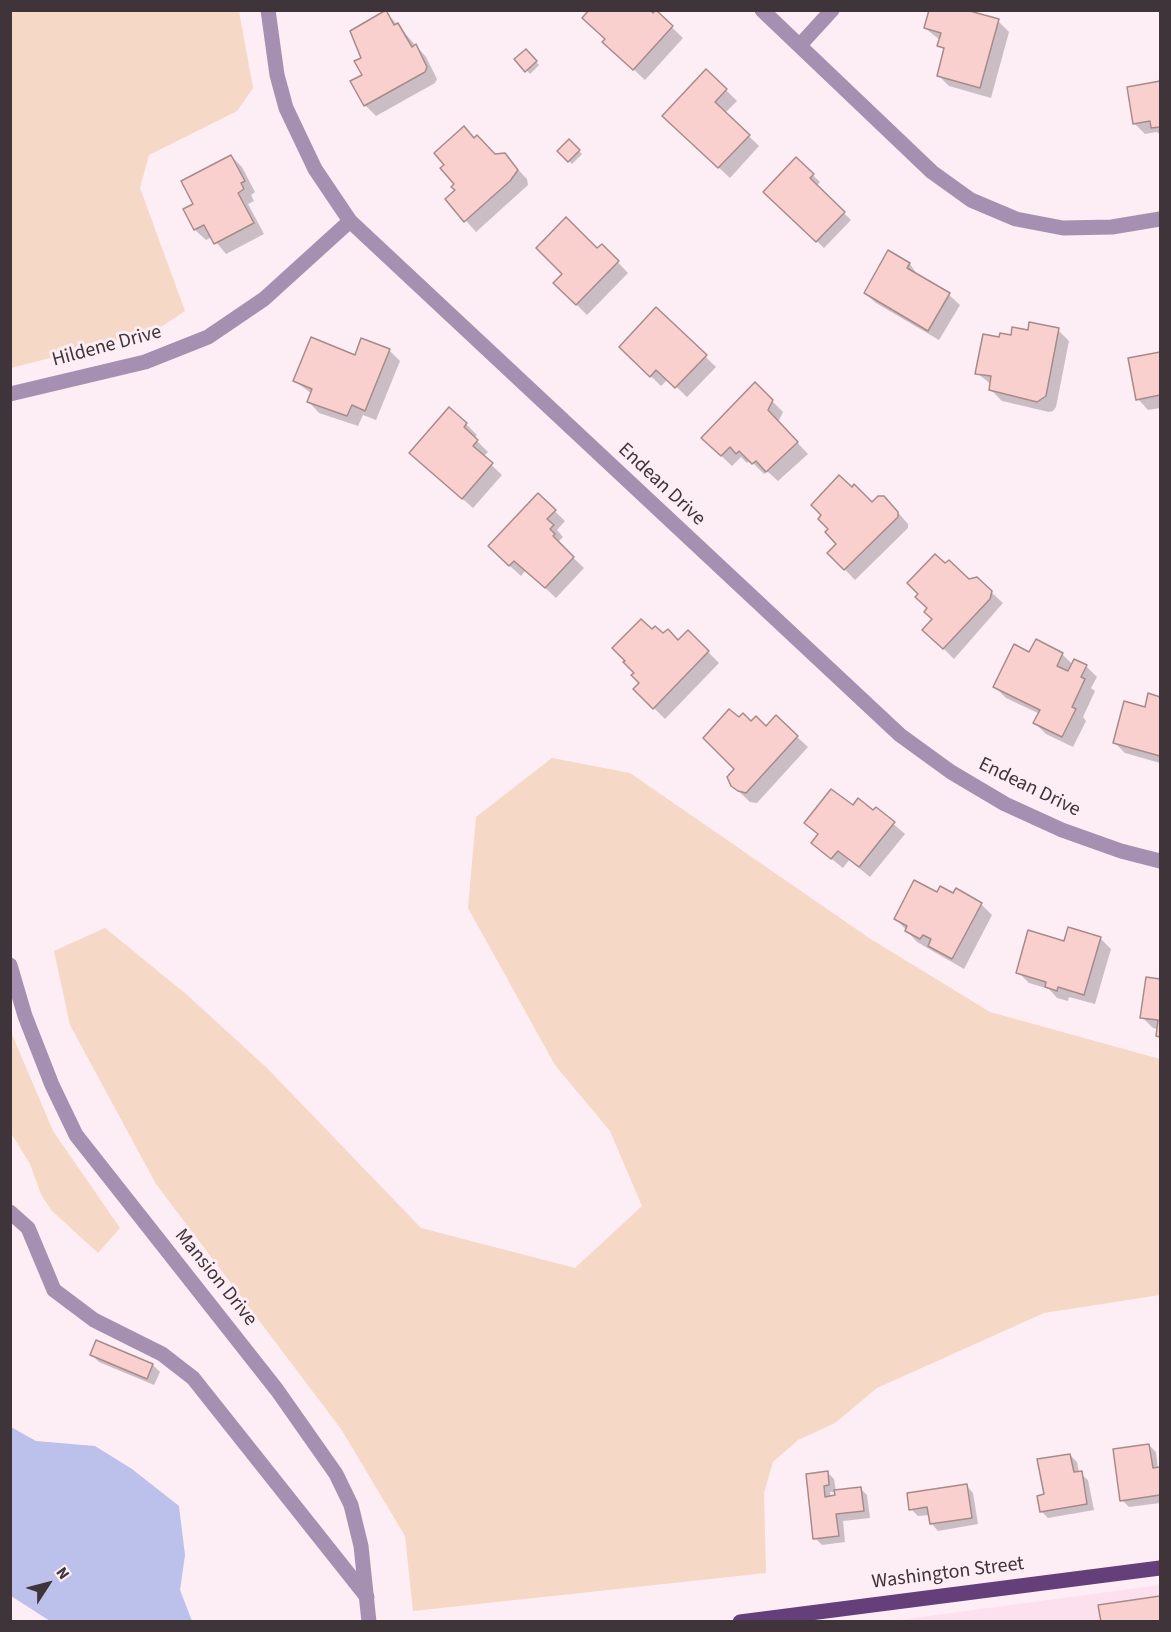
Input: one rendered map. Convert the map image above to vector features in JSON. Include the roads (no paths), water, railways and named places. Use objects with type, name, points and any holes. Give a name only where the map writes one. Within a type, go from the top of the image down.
[{"type":"main road","name":"Washington Street","points":[[740,1622],[1161,1568]]},
{"type":"street","name":"Endean Drive","points":[[268,10],[277,75],[286,108],[315,169],[350,221],[900,735],[951,772],[1005,804],[1062,830],[1121,851],[1161,861]]},
{"type":"street","points":[[762,10],[932,172],[958,191],[993,210],[1032,223],[1063,228],[1112,227],[1161,219]]},
{"type":"street","points":[[800,45],[832,10]]},
{"type":"street","name":"Hildene Drive","points":[[10,394],[145,362],[208,337],[264,300],[350,221]]},
{"type":"street","name":"Mansion Drive","points":[[10,965],[29,1026],[52,1085],[76,1134],[277,1390],[336,1474],[351,1505],[359,1536],[369,1622]]},
{"type":"street","points":[[10,1212],[28,1228],[54,1290],[94,1320],[162,1354],[193,1378],[367,1597]]},
{"type":"water","points":[[11,1427],[36,1441],[95,1446],[132,1469],[179,1506],[185,1555],[180,1590],[192,1621],[50,1621],[11,1596]]}]
